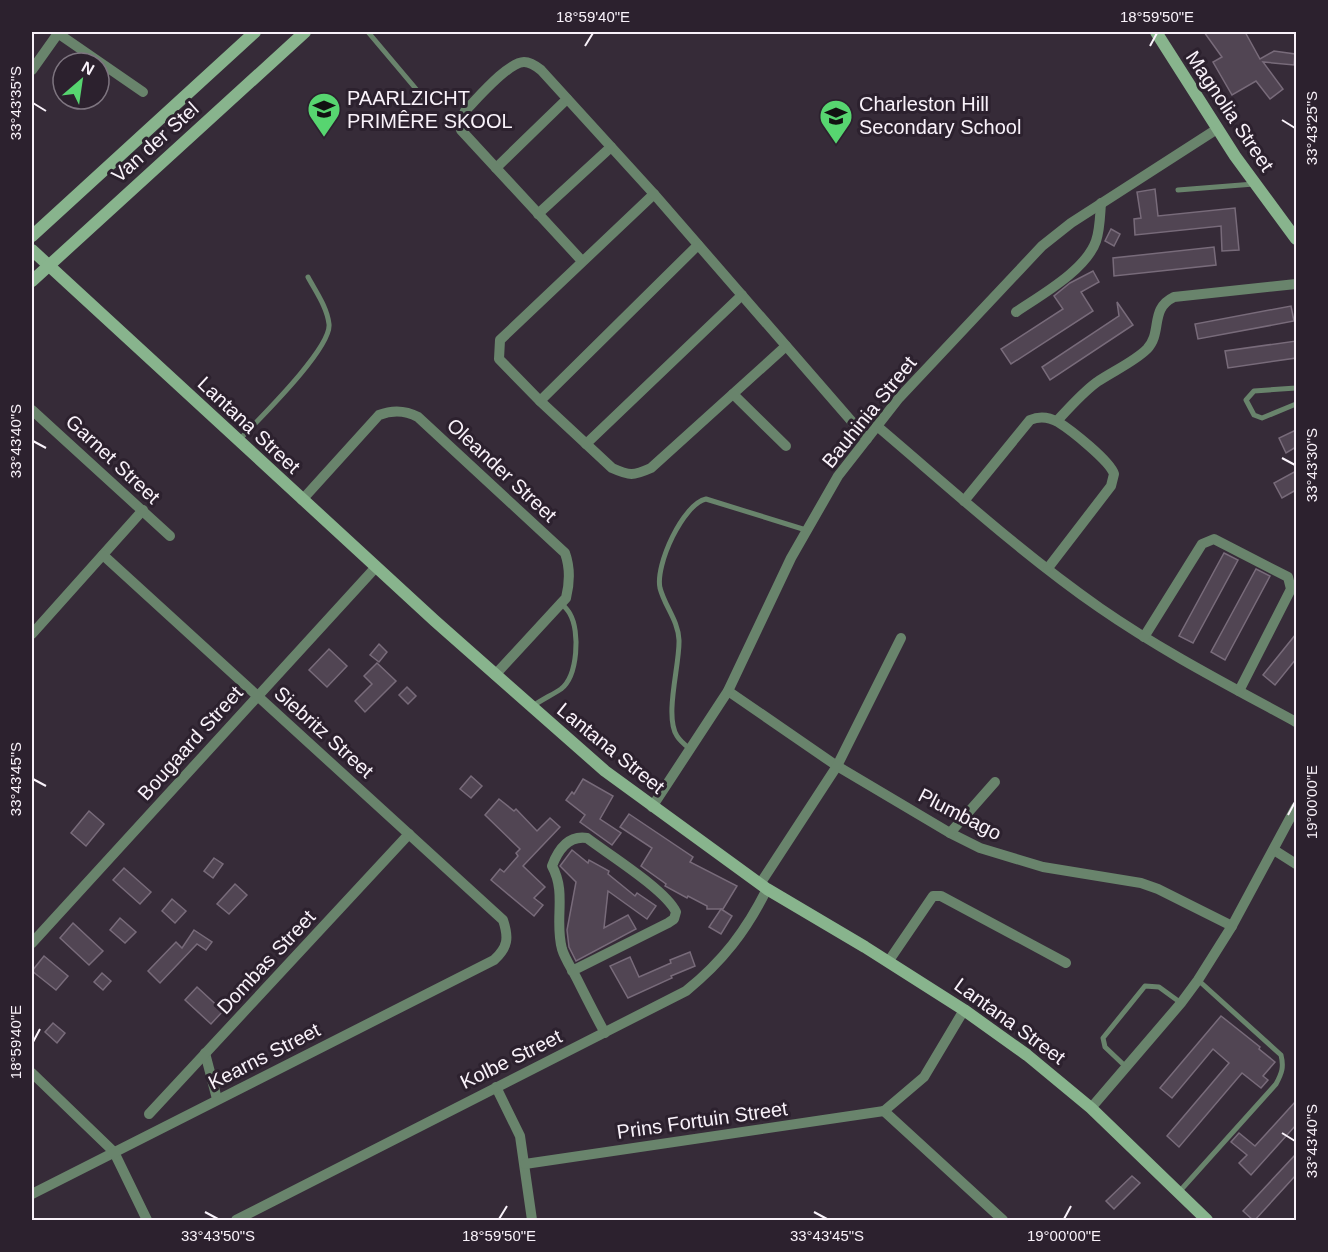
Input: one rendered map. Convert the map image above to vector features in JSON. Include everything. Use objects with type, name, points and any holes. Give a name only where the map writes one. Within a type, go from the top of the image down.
[{"type":"street","points":[[32,70],[58,32],[143,92]]},
{"type":"street","name":"Van der Stel","points":[[32,236],[255,32]]},
{"type":"street","name":"Van der Stel","points":[[32,282],[305,32]]},
{"type":"street","name":"Magnolia Street","points":[[1156,32],[1217,129],[1296,238]]},
{"type":"street","points":[[582,261],[461,130],[461,120],[465,111],[512,64],[523,62],[532,64],[541,70],[654,194],[867,439]]},
{"type":"street","points":[[496,168],[567,99]]},
{"type":"street","name":"Bauhinia Street","points":[[652,807],[728,691],[791,558],[838,476],[899,398],[1042,246],[1071,223],[1217,129]]},
{"type":"street","points":[[538,214],[611,147]]},
{"type":"street","points":[[654,194],[501,340],[499,358],[540,401],[612,468],[627,474],[637,474],[651,468],[786,346]]},
{"type":"street","points":[[1016,312],[1076,269],[1086,258],[1096,240],[1101,203]]},
{"type":"street","points":[[540,401],[698,245]]},
{"type":"street","name":"Lantana Street","points":[[32,250],[238,442],[495,675],[606,771],[652,807],[763,886],[964,1010],[1027,1055],[1091,1108],[1208,1221]]},
{"type":"street","points":[[1056,421],[1095,383],[1146,350],[1153,338],[1160,310],[1168,300],[1174,297],[1296,284]]},
{"type":"street","points":[[586,444],[742,295]]},
{"type":"street","points":[[733,394],[786,446]]},
{"type":"street","name":"Garnet Street","points":[[32,410],[170,536]]},
{"type":"street","name":"Oleander Street","points":[[302,500],[379,416],[387,412],[409,412],[418,417],[565,553],[569,563],[569,586],[566,598],[495,675]]},
{"type":"street","points":[[964,501],[1030,420],[1041,417],[1056,421],[1112,467],[1114,480],[1048,568]]},
{"type":"street","points":[[877,426],[998,531],[1098,606],[1144,637],[1296,722]]},
{"type":"street","points":[[32,634],[143,510]]},
{"type":"street","points":[[1144,637],[1206,541],[1214,539],[1288,577],[1291,589],[1239,691]]},
{"type":"street","name":"Siebritz Street","points":[[103,555],[503,920],[507,933],[507,944]]},
{"type":"street","name":"Bougaard Street","points":[[32,943],[376,567]]},
{"type":"street","name":"Kolbe Street","points":[[236,1221],[686,991],[708,972],[732,948],[763,886],[837,766],[901,639]]},
{"type":"street","name":"Plumbago","points":[[728,691],[837,766],[950,833],[980,848],[1043,867],[1141,883],[1232,926]]},
{"type":"street","points":[[950,833],[994,782]]},
{"type":"street","points":[[1091,1108],[1198,980],[1232,926],[1296,807]]},
{"type":"street","name":"Dombas Street","points":[[149,1114],[409,834]]},
{"type":"street","points":[[573,970],[668,923],[674,919],[676,912],[672,903],[654,888],[587,838],[579,837],[565,844],[552,866],[560,886],[559,932],[562,951],[605,1033]]},
{"type":"street","points":[[1274,850],[1296,864]]},
{"type":"street","points":[[888,962],[935,895],[1018,936],[1066,963]]},
{"type":"street","name":"Kearns Street","points":[[32,1194],[494,960],[507,944]]},
{"type":"street","points":[[964,1010],[924,1077],[884,1111],[1003,1221]]},
{"type":"street","points":[[206,1053],[217,1099]]},
{"type":"street","points":[[32,1073],[114,1152],[147,1221]]},
{"type":"street","points":[[496,1087],[520,1136],[532,1221]]},
{"type":"street","name":"Prins Fortuin Street","points":[[525,1164],[884,1111]]},
{"type":"lane","points":[[368,32],[427,102]]},
{"type":"lane","points":[[1178,190],[1255,183]]},
{"type":"lane","points":[[238,442],[315,356],[326,339],[330,326],[325,309],[308,277]]},
{"type":"lane","points":[[1296,388],[1254,391],[1246,400],[1254,415],[1262,418],[1296,404]]},
{"type":"lane","points":[[690,749],[678,738],[673,726],[678,626],[660,588],[659,576],[666,554],[682,521],[695,504],[706,499],[807,530]]},
{"type":"lane","points":[[531,707],[562,688],[571,673],[576,644],[575,625],[570,613],[561,603]]},
{"type":"lane","points":[[1179,1192],[1276,1084],[1282,1074],[1283,1065],[1281,1055],[1198,980]]},
{"type":"lane","points":[[1125,1066],[1105,1047],[1103,1038],[1145,986],[1155,985],[1181,1003]]},
{"type":"building","points":[[1204,32],[1245,32],[1260,59],[1274,51],[1295,54],[1294,65],[1263,62],[1283,89],[1270,99],[1256,81],[1232,95],[1213,62],[1222,57]]},
{"type":"building","points":[[1155,189],[1158,216],[1235,208],[1239,250],[1222,251],[1221,226],[1135,235],[1134,219],[1141,218],[1137,192]]},
{"type":"building","points":[[1111,229],[1120,234],[1114,246],[1105,241]]},
{"type":"building","points":[[1214,247],[1216,265],[1114,276],[1113,258]]},
{"type":"building","points":[[1093,271],[1099,282],[1081,292],[1093,311],[1011,364],[1001,349],[1063,309],[1054,296],[1070,283]]},
{"type":"building","points":[[1117,302],[1133,325],[1050,380],[1042,367],[1119,316]]},
{"type":"building","points":[[1291,306],[1294,321],[1198,339],[1195,324]]},
{"type":"building","points":[[1296,341],[1296,358],[1228,368],[1225,351]]},
{"type":"building","points":[[1296,430],[1296,447],[1286,453],[1279,438]]},
{"type":"building","points":[[1296,471],[1296,490],[1282,498],[1274,483]]},
{"type":"building","points":[[1224,553],[1238,560],[1193,643],[1179,636]]},
{"type":"building","points":[[1256,569],[1270,576],[1225,660],[1211,652]]},
{"type":"building","points":[[1296,634],[1296,659],[1275,685],[1263,675]]},
{"type":"building","points":[[379,644],[387,652],[379,662],[370,655]]},
{"type":"building","points":[[329,649],[347,666],[327,687],[309,670]]},
{"type":"building","points":[[377,663],[396,681],[365,712],[355,701],[372,684],[364,676]]},
{"type":"building","points":[[407,687],[416,696],[408,704],[399,695]]},
{"type":"building","points":[[471,776],[482,786],[471,798],[460,789]]},
{"type":"building","points":[[583,779],[613,796],[600,819],[621,833],[612,845],[580,822],[585,815],[566,800],[572,792],[574,794]]},
{"type":"building","points":[[499,799],[514,811],[516,809],[537,831],[550,818],[560,827],[523,866],[545,887],[534,898],[543,905],[534,916],[491,880],[500,869],[504,872],[518,856],[516,853],[520,849],[485,815]]},
{"type":"building","points":[[89,811],[104,824],[86,846],[71,833]]},
{"type":"building","points":[[629,814],[693,857],[690,862],[737,886],[723,909],[707,909],[707,906],[665,886],[666,884],[641,866],[652,848],[620,827]]},
{"type":"building","points":[[572,850],[588,863],[589,860],[609,871],[608,874],[635,896],[637,893],[656,906],[647,919],[608,891],[604,928],[628,915],[636,929],[576,961],[569,947],[567,930],[576,882],[560,866]]},
{"type":"building","points":[[214,858],[223,864],[213,878],[204,871]]},
{"type":"building","points":[[124,868],[151,892],[140,904],[113,880]]},
{"type":"building","points":[[235,884],[247,895],[229,914],[217,904]]},
{"type":"building","points":[[172,899],[186,911],[175,923],[162,911]]},
{"type":"building","points":[[721,909],[732,916],[721,934],[709,927]]},
{"type":"building","points":[[120,918],[136,932],[125,943],[110,930]]},
{"type":"building","points":[[73,923],[103,951],[89,965],[60,938]]},
{"type":"building","points":[[194,930],[212,942],[206,950],[197,944],[160,983],[148,971],[176,942],[182,948]]},
{"type":"building","points":[[690,952],[695,966],[628,998],[610,966],[630,957],[639,977]]},
{"type":"building","points":[[44,956],[68,976],[56,990],[32,971]]},
{"type":"building","points":[[102,973],[111,981],[103,990],[94,982]]},
{"type":"building","points":[[197,987],[223,1011],[211,1024],[185,1000]]},
{"type":"building","points":[[1221,1016],[1275,1062],[1263,1076],[1268,1080],[1261,1088],[1242,1073],[1179,1147],[1167,1136],[1229,1063],[1213,1049],[1172,1098],[1160,1088]]},
{"type":"building","points":[[53,1023],[65,1033],[57,1043],[45,1032]]},
{"type":"building","points":[[1296,1101],[1296,1125],[1251,1175],[1239,1163],[1247,1155],[1231,1142],[1239,1133],[1255,1146]]},
{"type":"building","points":[[1296,1154],[1296,1175],[1254,1221],[1243,1211]]},
{"type":"building","points":[[1132,1176],[1140,1183],[1114,1209],[1106,1201]]},
{"type":"place","name":"PAARLZICHT PRIMÊRE SKOOL","points":[[324,138]]},
{"type":"place","name":"Charleston Hill Secondary School","points":[[836,145]]}]
